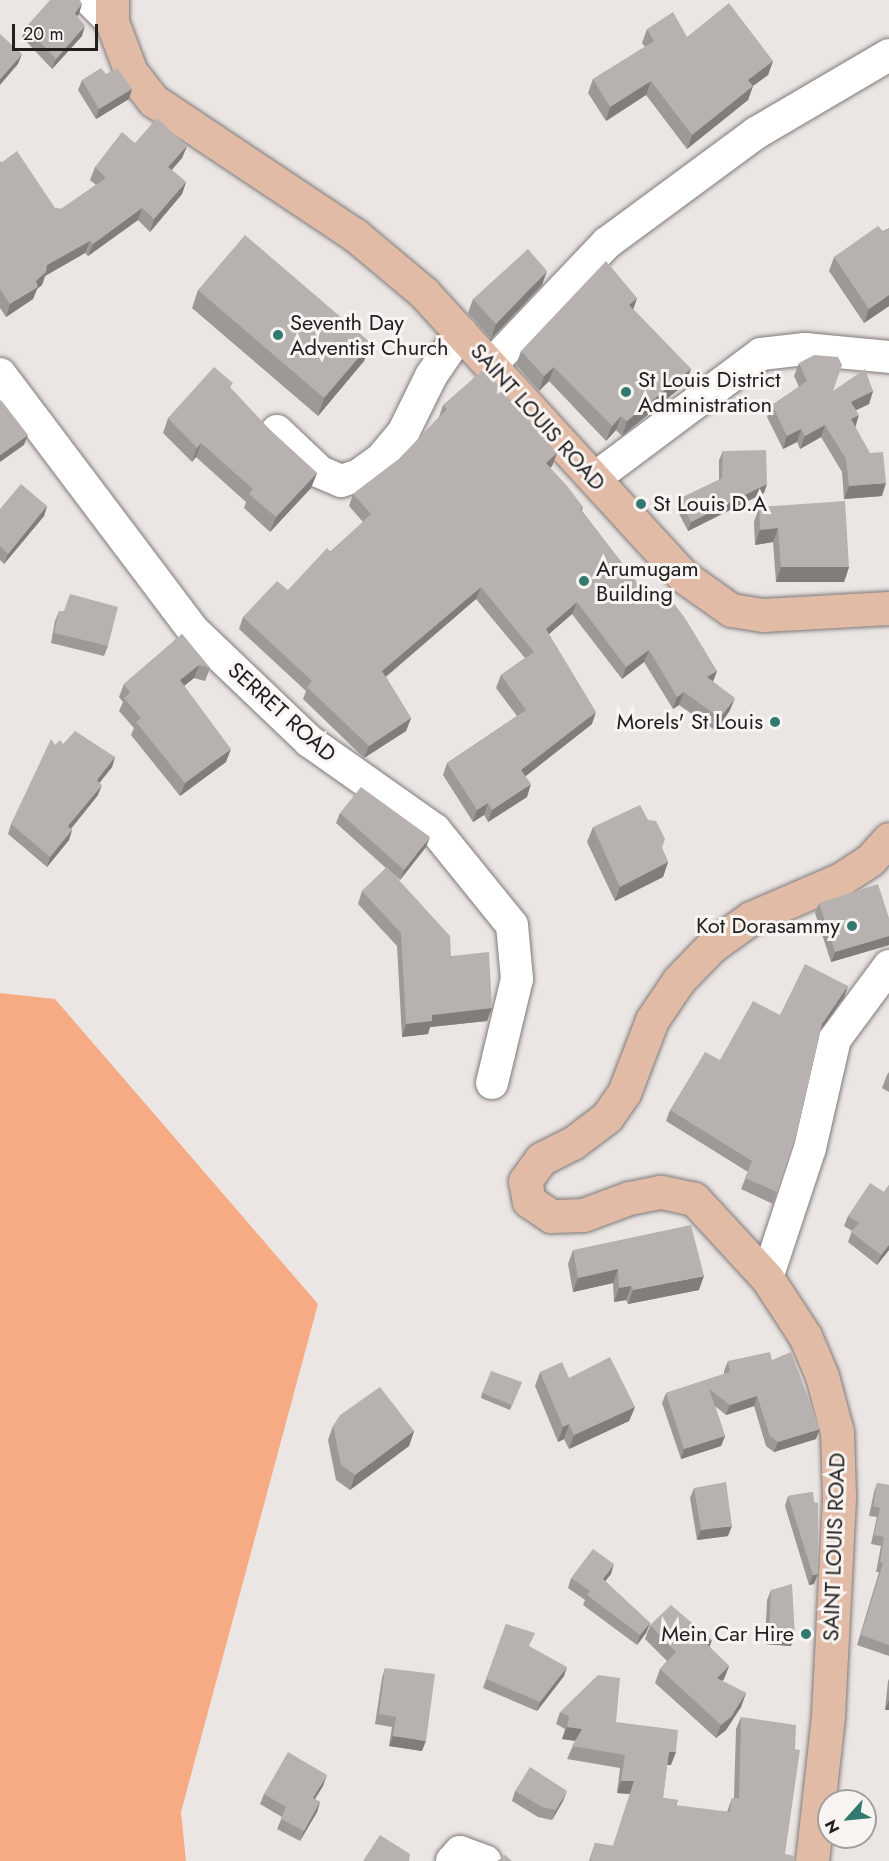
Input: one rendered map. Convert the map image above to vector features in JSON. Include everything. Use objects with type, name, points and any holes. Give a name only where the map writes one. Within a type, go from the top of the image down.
[{"type":"main road","name":"SAINT LOUIS ROAD","points":[[105,7],[131,72],[154,101],[355,234],[424,293],[595,477],[660,555],[731,610],[763,615],[889,608]]},
{"type":"main road","name":"SAINT LOUIS ROAD","points":[[812,1861],[828,1715],[839,1496],[837,1432],[822,1377],[805,1336],[767,1278],[694,1199],[660,1192],[629,1198],[583,1215],[551,1216],[529,1202],[525,1181],[541,1159],[573,1143],[607,1117],[624,1093],[652,1020],[679,980],[712,946],[751,918],[841,879],[870,860],[889,839]]},
{"type":"street","points":[[492,364],[607,243],[756,133],[889,55]]},
{"type":"street","points":[[277,431],[320,472],[341,481],[359,475],[381,459],[402,433],[431,376],[461,332]]},
{"type":"street","points":[[595,477],[761,354],[805,349],[889,357]]},
{"type":"street","name":"SERRET ROAD","points":[[0,374],[193,630],[309,741],[435,830],[512,925],[518,979],[492,1083]]},
{"type":"street","points":[[767,1278],[810,1148],[835,1039],[889,966]]},
{"type":"street","points":[[452,1861],[460,1852],[485,1861]]},
{"type":"shaded area","points":[[0,993],[55,999],[318,1304],[181,1812],[186,1861],[0,1861]]},
{"type":"building","points":[[50,0],[80,0],[82,4],[75,13],[85,26],[56,59],[26,27]]},
{"type":"building","points":[[729,3],[773,61],[748,80],[753,86],[692,135],[651,81],[610,107],[593,79],[654,41],[647,29],[673,12],[687,37]]},
{"type":"building","points":[[0,34],[22,54],[0,79]]},
{"type":"building","points":[[101,68],[106,74],[117,68],[132,89],[99,109],[82,80]]},
{"type":"building","points":[[157,118],[187,146],[168,167],[186,182],[154,219],[142,208],[93,244],[90,241],[47,265],[46,272],[36,281],[38,287],[10,304],[0,289],[0,161],[1,163],[17,151],[55,208],[61,209],[106,178],[95,167],[122,132],[135,143]]},
{"type":"building","points":[[878,226],[884,232],[889,228],[889,295],[869,309],[834,257]]},
{"type":"building","name":"Seventh Day Adventist Church","points":[[245,235],[371,343],[324,398],[198,290]]},
{"type":"building","points":[[528,249],[547,271],[496,324],[473,299]]},
{"type":"building","points":[[606,261],[637,298],[629,305],[691,369],[627,421],[621,416],[612,426],[554,367],[544,376],[521,351]]},
{"type":"building","points":[[814,355],[838,357],[842,365],[833,391],[865,369],[873,391],[851,402],[859,415],[851,419],[870,453],[883,452],[886,483],[849,486],[846,459],[825,425],[805,436],[801,429],[787,436],[772,405],[807,381],[799,363]]},
{"type":"building","points":[[214,367],[233,383],[230,387],[270,430],[317,473],[276,517],[249,494],[253,489],[201,443],[197,448],[168,418]]},
{"type":"building","points":[[484,369],[557,453],[546,463],[568,487],[583,507],[580,509],[652,602],[665,592],[685,618],[717,671],[707,677],[735,698],[720,718],[684,692],[677,697],[649,650],[626,667],[577,602],[546,629],[596,712],[521,770],[531,784],[492,810],[488,803],[477,810],[447,763],[526,710],[501,675],[534,652],[481,587],[382,671],[411,718],[369,746],[307,687],[312,681],[243,617],[277,581],[288,590],[327,548],[331,552],[371,514],[353,494],[399,459],[447,409],[443,405]]},
{"type":"building","points":[[0,401],[28,435],[0,455]]},
{"type":"building","points":[[766,450],[767,484],[691,522],[679,499],[722,478],[723,451]]},
{"type":"building","points":[[21,484],[47,506],[8,554],[0,546],[0,509]]},
{"type":"building","points":[[845,501],[849,567],[781,567],[778,528],[760,530],[759,507]]},
{"type":"building","points":[[70,594],[118,607],[108,646],[54,633],[59,611],[64,611]]},
{"type":"building","points":[[182,634],[210,668],[199,665],[180,680],[231,749],[185,783],[136,722],[141,718],[124,698],[130,693],[124,684]]},
{"type":"building","points":[[75,731],[115,757],[97,780],[102,785],[68,826],[72,830],[50,857],[11,824],[51,739],[55,745],[60,740],[63,744]]},
{"type":"building","points":[[361,787],[430,837],[404,870],[340,813]]},
{"type":"building","points":[[640,805],[648,820],[656,821],[665,839],[662,848],[668,862],[620,887],[593,827]]},
{"type":"building","points":[[387,867],[450,936],[451,956],[489,952],[492,1008],[432,1015],[432,1021],[406,1024],[401,933],[362,891]]},
{"type":"building","name":"Kot Dorasammy","points":[[878,884],[889,918],[889,936],[835,952],[819,903]]},
{"type":"building","points":[[805,964],[848,986],[822,1024],[797,1132],[777,1192],[745,1178],[752,1161],[670,1110],[705,1052],[720,1060],[753,1001],[780,1015]]},
{"type":"building","points":[[870,1183],[884,1192],[889,1185],[889,1245],[881,1255],[851,1232],[859,1223],[848,1216]]},
{"type":"building","points":[[691,1225],[704,1276],[633,1290],[631,1286],[619,1288],[618,1269],[578,1278],[573,1250]]},
{"type":"building","points":[[770,1352],[772,1360],[791,1352],[820,1429],[778,1442],[770,1436],[757,1396],[730,1405],[709,1389],[725,1436],[684,1449],[666,1393],[730,1372],[728,1361]]},
{"type":"building","points":[[610,1357],[635,1407],[574,1435],[569,1424],[563,1427],[540,1372],[562,1362],[569,1378]]},
{"type":"building","points":[[491,1371],[522,1382],[512,1405],[482,1393]]},
{"type":"building","points":[[380,1387],[414,1431],[355,1475],[341,1465],[333,1426],[340,1415]]},
{"type":"building","points":[[726,1482],[732,1526],[701,1530],[694,1488]]},
{"type":"building","points":[[877,1483],[889,1485],[889,1645],[861,1635],[883,1563],[880,1562],[884,1537],[874,1535],[880,1508],[873,1506]]},
{"type":"building","points":[[813,1492],[814,1502],[818,1503],[818,1574],[813,1575],[788,1496]]},
{"type":"building","points":[[593,1549],[614,1564],[603,1579],[650,1623],[640,1635],[587,1595],[590,1591],[571,1578]]},
{"type":"building","points":[[792,1584],[795,1636],[769,1634],[771,1590]]},
{"type":"building","points":[[671,1605],[712,1640],[704,1641],[729,1666],[717,1678],[746,1693],[731,1717],[721,1725],[660,1669],[676,1652],[650,1625]]},
{"type":"building","points":[[506,1624],[535,1633],[529,1646],[567,1667],[540,1702],[486,1679]]},
{"type":"building","points":[[385,1668],[435,1674],[426,1741],[393,1736],[396,1717],[379,1714]]},
{"type":"building","points":[[598,1675],[620,1678],[616,1722],[678,1730],[676,1752],[669,1752],[663,1798],[678,1800],[675,1805],[730,1812],[732,1798],[739,1798],[741,1717],[796,1725],[795,1749],[800,1750],[785,1854],[794,1856],[794,1861],[590,1861],[595,1843],[613,1846],[634,1781],[621,1781],[625,1755],[572,1746],[582,1729],[567,1727],[569,1716],[560,1712]]},
{"type":"building","points":[[288,1752],[327,1775],[313,1798],[320,1802],[304,1831],[281,1819],[286,1807],[264,1794]]},
{"type":"building","points":[[530,1767],[567,1791],[556,1810],[542,1807],[515,1791]]},
{"type":"building","points":[[380,1835],[410,1854],[409,1861],[363,1861]]},
{"type":"building","points":[[505,1855],[512,1861],[497,1861]]},
{"type":"place","name":"Seventh Day Adventist Church","points":[[278,335]]},
{"type":"place","name":"St Louis District Administration","points":[[626,392]]},
{"type":"place","name":"St Louis D.A","points":[[641,504]]},
{"type":"place","name":"Arumugam Building","points":[[584,581]]},
{"type":"place","name":"Morels' St Louis","points":[[775,722]]},
{"type":"place","name":"Kot Dorasammy","points":[[852,926]]},
{"type":"place","name":"Mein Car Hire","points":[[806,1634]]}]
